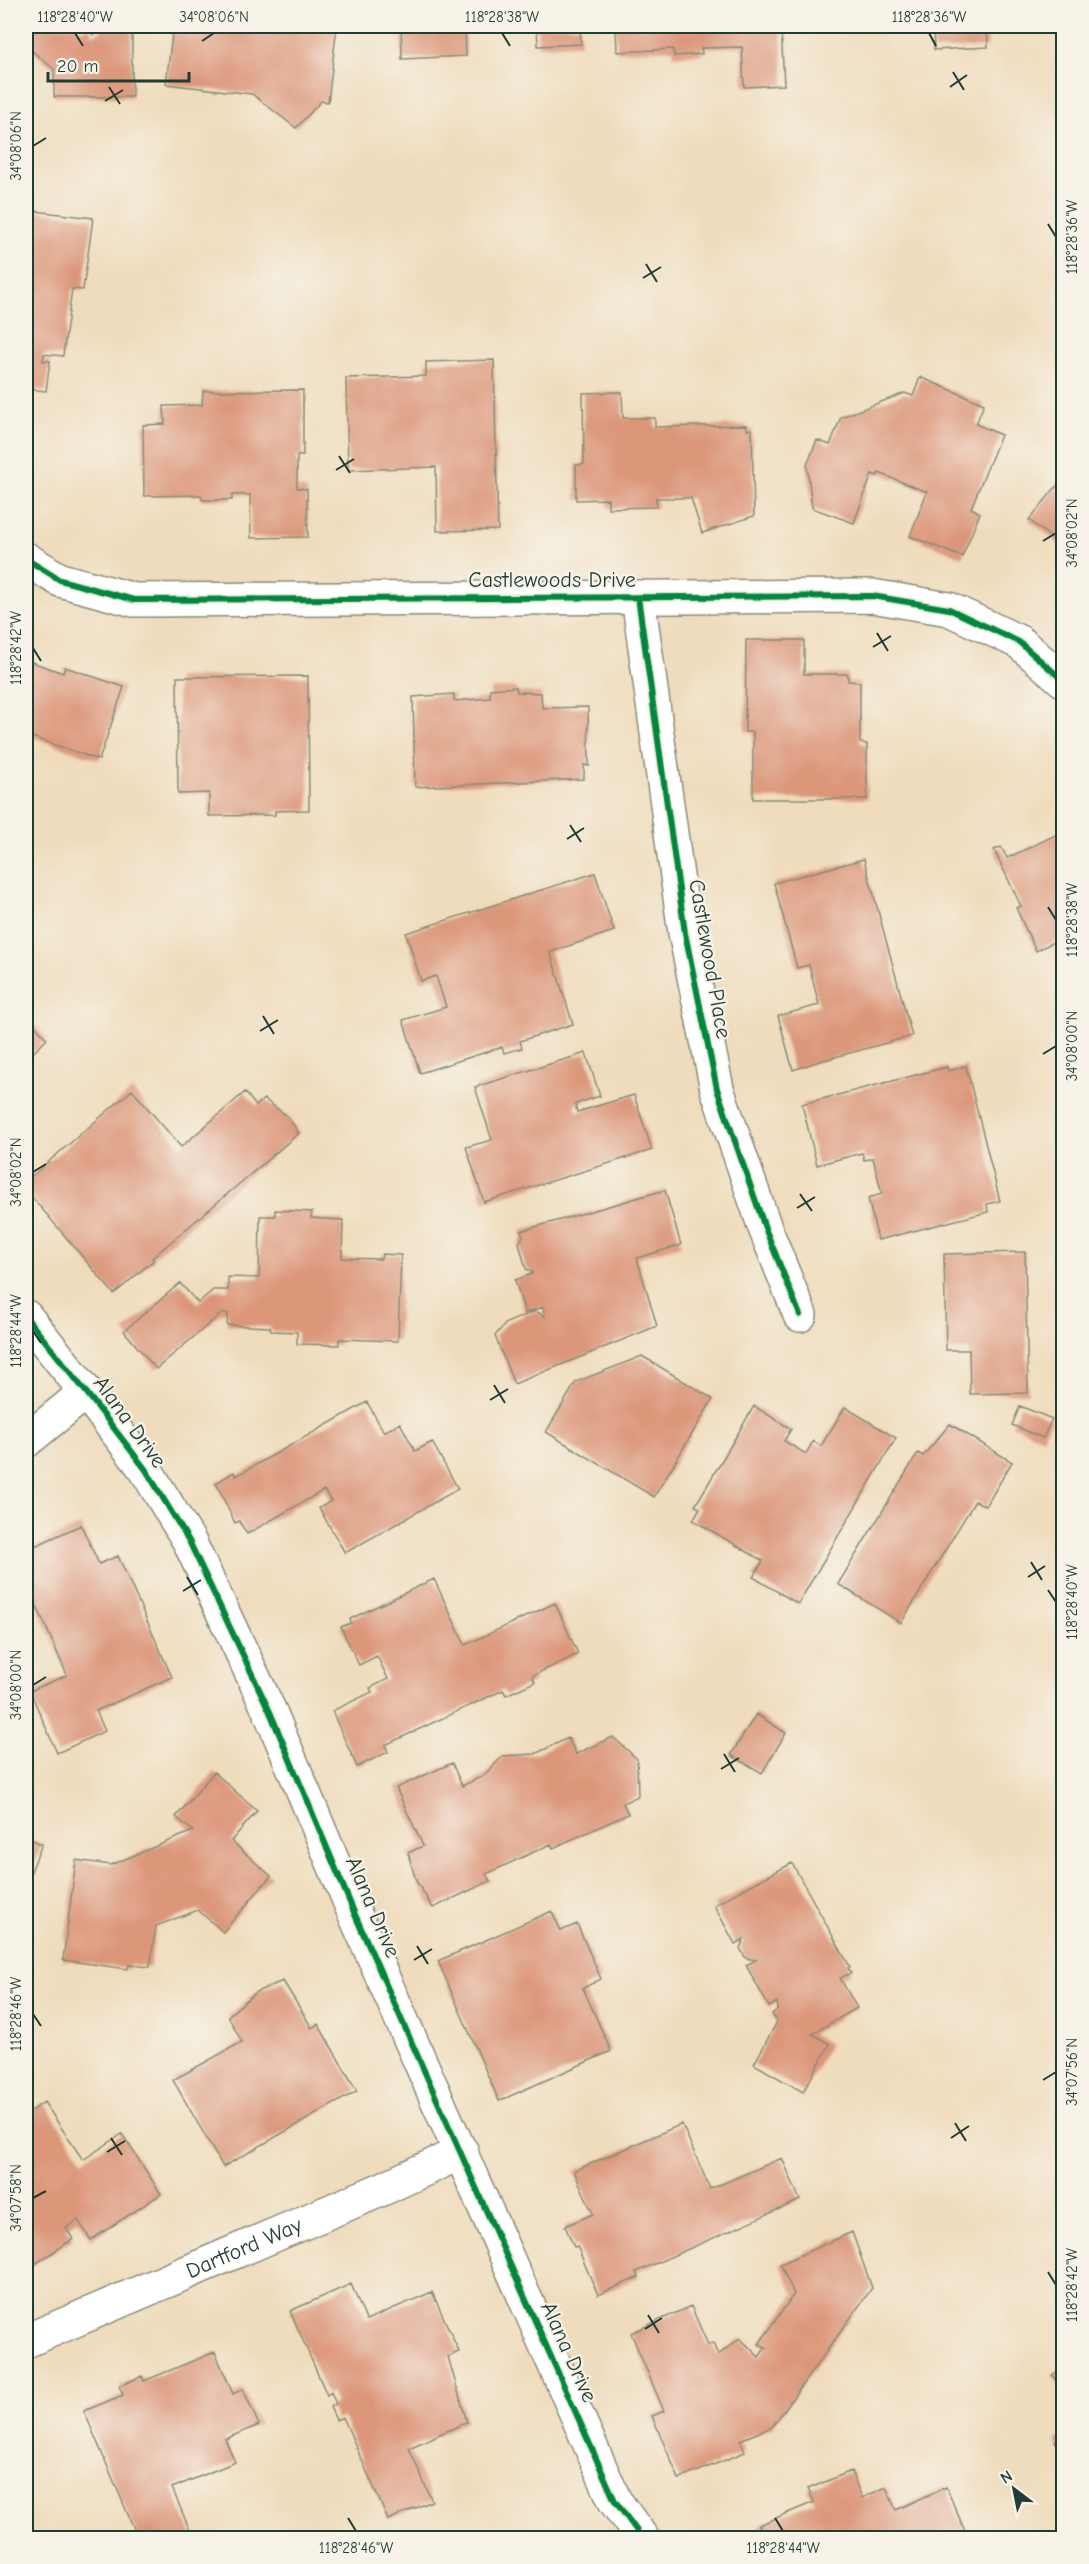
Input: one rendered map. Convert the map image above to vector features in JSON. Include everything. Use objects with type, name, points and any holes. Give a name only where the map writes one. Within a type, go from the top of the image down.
[{"type":"street","name":"Castlewoods Drive","points":[[26,559],[60,580],[134,600],[872,596],[949,609],[1019,642],[1064,681]]},
{"type":"street","name":"Castlewood Place","points":[[638,597],[684,933],[717,1089],[765,1228],[800,1315]]},
{"type":"street","name":"Alana Drive","points":[[26,1317],[146,1470],[189,1541],[270,1712],[356,1917],[615,2502],[642,2538]]},
{"type":"street","points":[[26,1441],[86,1392]]},
{"type":"street","name":"Dartford Way","points":[[26,2341],[369,2195],[462,2152]]},
{"type":"building","points":[[26,26],[78,26],[81,30],[89,26],[93,35],[101,31],[101,26],[132,26],[132,97],[54,97],[54,69],[26,46]]},
{"type":"building","points":[[173,26],[337,26],[328,102],[321,101],[296,128],[252,94],[166,84]]},
{"type":"building","points":[[340,26],[362,26],[362,30]]},
{"type":"building","points":[[401,26],[465,26],[466,56],[402,59]]},
{"type":"building","points":[[537,26],[580,26],[581,44],[538,46]]},
{"type":"building","points":[[616,26],[781,26],[784,85],[744,87],[742,47],[701,48],[702,54],[674,56],[673,49],[617,52]]},
{"type":"building","points":[[933,26],[987,26],[988,47],[934,50]]},
{"type":"building","points":[[26,210],[93,218],[83,290],[72,289],[63,356],[44,354],[43,361],[50,361],[46,391],[26,389]]},
{"type":"building","points":[[494,360],[498,530],[437,531],[436,467],[348,470],[346,378],[426,376],[426,362]]},
{"type":"building","points":[[920,377],[984,404],[976,424],[1001,435],[971,508],[980,513],[962,557],[910,536],[927,492],[879,473],[878,476],[872,474],[854,523],[812,508],[807,465],[817,440],[830,445],[841,417],[905,393],[913,396]]},
{"type":"building","points":[[303,390],[303,456],[297,456],[297,488],[307,489],[308,537],[251,538],[250,495],[232,495],[232,500],[202,500],[201,495],[144,496],[143,425],[165,424],[164,406],[202,405],[203,391]]},
{"type":"building","points":[[622,392],[623,418],[655,418],[655,427],[747,425],[747,430],[752,429],[754,516],[702,533],[691,498],[656,498],[657,507],[608,508],[608,499],[576,500],[576,465],[584,464],[583,393]]},
{"type":"building","points":[[1064,477],[1064,548],[1029,520]]},
{"type":"building","points":[[746,640],[804,640],[804,674],[848,674],[848,681],[860,682],[860,743],[867,744],[867,799],[753,799],[753,732],[745,732]]},
{"type":"building","points":[[26,660],[63,673],[65,667],[124,687],[99,760],[26,735]]},
{"type":"building","points":[[308,676],[309,810],[275,811],[275,815],[209,816],[209,793],[178,794],[177,677]]},
{"type":"building","points":[[516,687],[517,692],[541,693],[542,708],[588,707],[589,766],[584,765],[584,779],[415,787],[413,697],[454,694],[454,701],[490,698],[490,689]]},
{"type":"building","points":[[1064,831],[1064,952],[1057,940],[1036,951],[1016,908],[1021,906],[994,850],[1001,847],[1007,858]]},
{"type":"building","points":[[864,859],[912,1036],[793,1070],[778,1016],[819,1005],[809,965],[797,968],[774,883]]},
{"type":"building","points":[[595,873],[614,931],[550,952],[573,1024],[520,1041],[522,1048],[504,1053],[502,1047],[420,1073],[403,1020],[446,1007],[436,976],[421,981],[406,933]]},
{"type":"building","points":[[26,1016],[47,1039],[26,1060]]},
{"type":"building","points":[[586,1053],[600,1096],[575,1104],[577,1112],[634,1095],[652,1150],[484,1202],[466,1147],[492,1140],[475,1087]]},
{"type":"building","points":[[966,1066],[1000,1201],[987,1204],[988,1212],[878,1240],[868,1198],[882,1194],[873,1158],[864,1160],[862,1153],[817,1165],[802,1104],[947,1067],[948,1071]]},
{"type":"building","points":[[132,1090],[181,1147],[245,1092],[256,1106],[264,1099],[287,1116],[299,1133],[152,1258],[154,1260],[114,1294],[26,1190],[26,1181]]},
{"type":"building","points":[[665,1190],[681,1245],[637,1258],[657,1326],[514,1384],[495,1336],[506,1323],[535,1311],[545,1316],[543,1307],[525,1313],[515,1280],[532,1274],[526,1269],[519,1243],[523,1236],[521,1231]]},
{"type":"building","points":[[275,1210],[312,1212],[311,1218],[343,1220],[342,1258],[381,1259],[382,1254],[401,1255],[398,1341],[339,1339],[339,1345],[297,1344],[297,1332],[271,1331],[270,1327],[227,1325],[228,1313],[222,1313],[156,1369],[124,1331],[180,1283],[198,1303],[213,1290],[228,1290],[228,1277],[259,1278],[260,1216],[275,1216]]},
{"type":"building","points":[[1025,1252],[1028,1393],[970,1394],[969,1350],[946,1350],[944,1254]]},
{"type":"building","points":[[642,1356],[713,1399],[654,1497],[546,1432],[576,1382]]},
{"type":"building","points":[[367,1402],[384,1432],[400,1423],[415,1451],[432,1442],[458,1489],[345,1553],[319,1508],[331,1501],[324,1490],[247,1534],[239,1521],[235,1523],[216,1483],[234,1472],[236,1476]]},
{"type":"building","points":[[754,1406],[791,1429],[784,1441],[806,1454],[813,1441],[821,1446],[845,1407],[896,1438],[798,1604],[753,1577],[763,1561],[693,1520],[700,1508],[695,1506]]},
{"type":"building","points":[[1020,1406],[1052,1419],[1043,1438],[1012,1425]]},
{"type":"building","points":[[950,1424],[1012,1462],[986,1506],[975,1501],[901,1623],[838,1584],[918,1453],[923,1456]]},
{"type":"building","points":[[81,1525],[99,1564],[118,1556],[172,1677],[96,1711],[105,1731],[57,1753],[30,1691],[67,1675],[26,1581],[26,1550]]},
{"type":"building","points":[[434,1579],[465,1645],[555,1603],[578,1654],[532,1676],[535,1682],[506,1695],[503,1690],[385,1745],[388,1752],[357,1767],[332,1711],[372,1692],[370,1688],[388,1679],[377,1656],[359,1665],[341,1627],[351,1623],[350,1619]]},
{"type":"building","points":[[756,1714],[786,1733],[762,1773],[731,1755]]},
{"type":"building","points":[[613,1737],[637,1759],[638,1796],[623,1803],[628,1814],[553,1848],[551,1844],[486,1874],[490,1881],[433,1908],[416,1881],[408,1853],[423,1846],[396,1788],[452,1763],[462,1786],[483,1776],[503,1756],[535,1754],[568,1738],[576,1754]]},
{"type":"building","points":[[214,1772],[257,1811],[231,1841],[271,1876],[223,1932],[198,1910],[156,1926],[150,1967],[129,1965],[128,1969],[63,1960],[76,1860],[111,1865],[193,1831],[176,1817]]},
{"type":"building","points":[[26,1837],[42,1844],[26,1884]]},
{"type":"building","points":[[792,1863],[850,1967],[848,1968],[851,1973],[840,1978],[857,2008],[812,2034],[830,2044],[803,2092],[754,2064],[777,2022],[772,2014],[778,2009],[777,2002],[769,2007],[746,1965],[756,1960],[746,1958],[743,1954],[740,1948],[744,1939],[735,1944],[714,1905]]},
{"type":"building","points":[[552,1911],[561,1931],[577,1924],[601,1979],[583,1988],[611,2051],[499,2101],[438,1961]]},
{"type":"building","points":[[283,1981],[312,2028],[318,2024],[357,2091],[223,2167],[173,2080],[242,2042],[228,2016],[256,1992]]},
{"type":"building","points":[[44,2102],[83,2160],[122,2134],[161,2194],[91,2240],[78,2220],[66,2228],[73,2239],[26,2270],[26,2115]]},
{"type":"building","points":[[682,2124],[710,2189],[782,2158],[800,2200],[636,2272],[639,2277],[598,2295],[577,2246],[574,2247],[565,2226],[593,2214],[574,2171]]},
{"type":"building","points":[[852,2232],[872,2288],[772,2427],[740,2440],[745,2452],[679,2479],[652,2416],[664,2411],[631,2333],[691,2306],[708,2345],[713,2343],[718,2355],[740,2338],[759,2357],[766,2347],[759,2344],[794,2294],[780,2264]]},
{"type":"building","points":[[351,2284],[366,2320],[432,2292],[459,2352],[448,2357],[467,2422],[409,2448],[432,2501],[388,2520],[343,2417],[336,2420],[330,2407],[336,2404],[331,2392],[327,2395],[290,2311]]},
{"type":"building","points":[[215,2352],[233,2394],[243,2389],[259,2425],[225,2439],[235,2462],[172,2488],[193,2538],[138,2538],[84,2411],[123,2395],[119,2386],[142,2376],[144,2381]]},
{"type":"building","points":[[1064,2367],[1064,2391],[1052,2375]]},
{"type":"building","points":[[1064,2435],[1064,2455],[1055,2441]]},
{"type":"building","points":[[851,2471],[862,2498],[886,2487],[896,2510],[946,2487],[968,2538],[764,2538],[759,2525],[814,2502],[808,2489]]},
{"type":"cycle path","points":[[26,559],[60,580],[134,600],[872,596],[949,609],[1019,642],[1064,681]]},
{"type":"cycle path","points":[[638,597],[685,933],[717,1089],[765,1228],[800,1315]]},
{"type":"cycle path","points":[[26,1317],[146,1470],[189,1541],[270,1712],[356,1917],[615,2501],[642,2538]]}]
